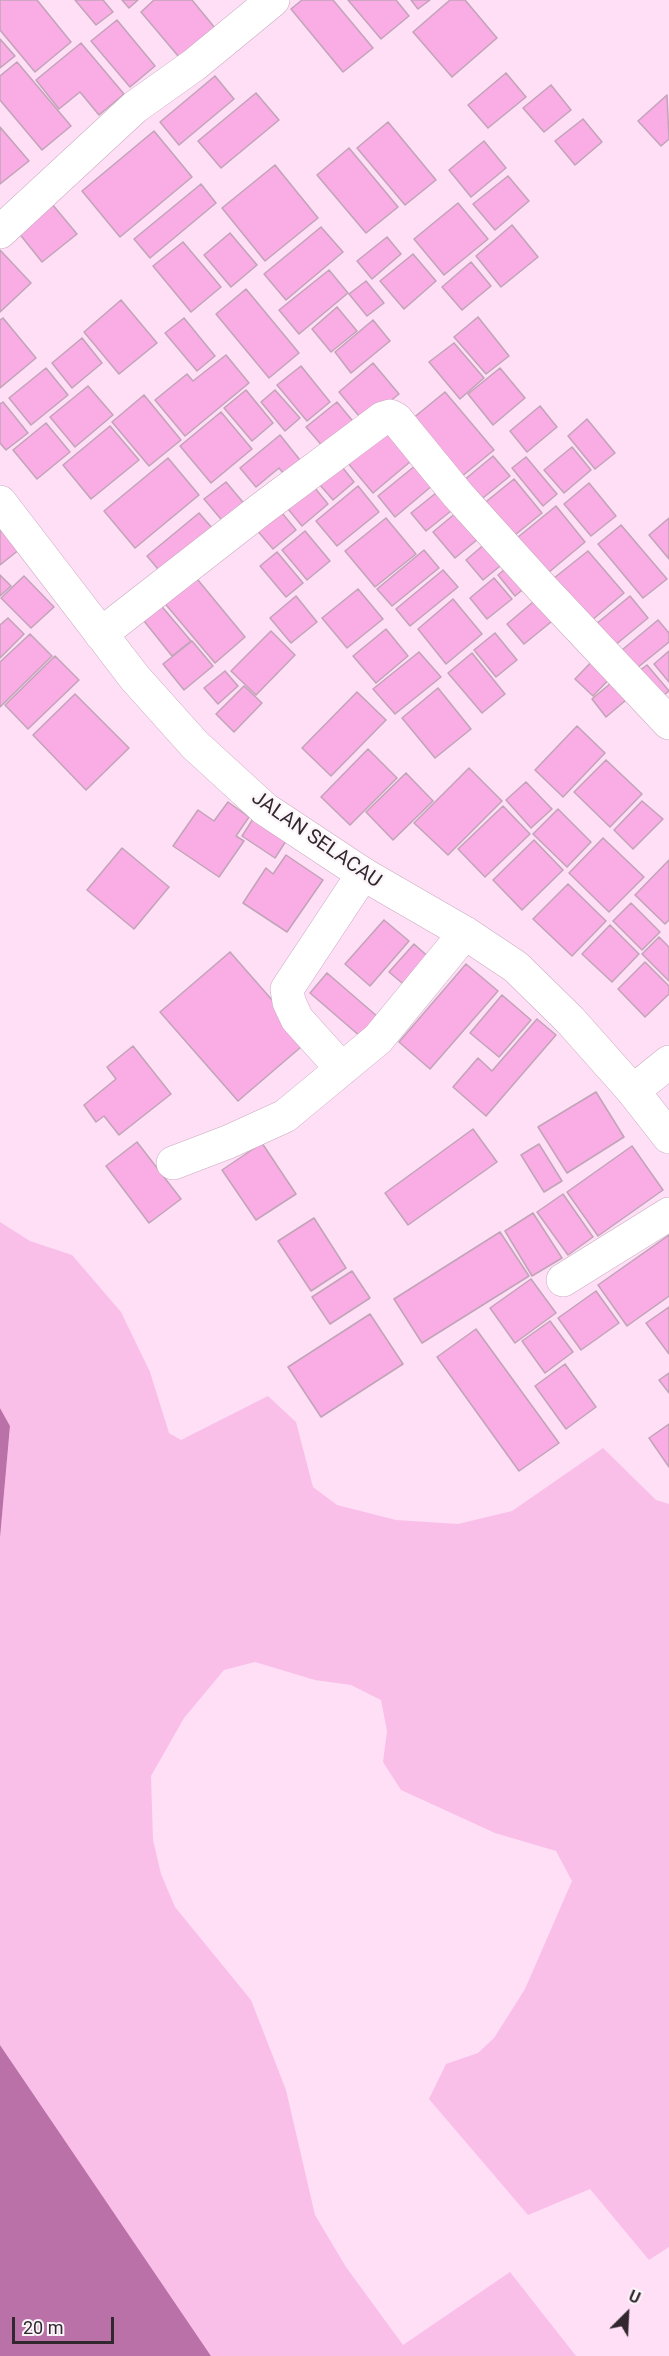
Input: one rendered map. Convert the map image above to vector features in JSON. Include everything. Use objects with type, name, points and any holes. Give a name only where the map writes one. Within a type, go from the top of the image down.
[{"type":"street","points":[[0,232],[135,107],[194,65],[273,0]]},
{"type":"street","points":[[101,634],[260,510],[383,418],[390,416],[396,419],[458,495],[542,588],[669,723]]},
{"type":"street","name":"JALAN SELACAU","points":[[0,502],[101,634],[195,745],[266,809],[363,874],[465,933],[516,968],[570,1020],[633,1091],[668,1135]]},
{"type":"street","points":[[342,1069],[297,1019],[289,1002],[287,989],[363,874]]},
{"type":"street","points":[[172,1163],[228,1142],[285,1116],[378,1039],[465,933]]},
{"type":"street","points":[[633,1091],[669,1062]]},
{"type":"street","points":[[563,1280],[669,1214]]},
{"type":"shaded area","points":[[0,1222],[30,1241],[72,1255],[121,1312],[150,1372],[169,1433],[181,1440],[268,1396],[296,1422],[313,1487],[337,1505],[396,1520],[458,1524],[512,1511],[603,1448],[656,1500],[669,1504],[669,2247],[649,2260],[590,2189],[528,2215],[429,2099],[446,2064],[478,2053],[494,2038],[525,1989],[572,1881],[556,1851],[495,1833],[401,1790],[383,1762],[387,1731],[381,1700],[351,1685],[315,1680],[255,1662],[224,1670],[184,1718],[151,1776],[153,1840],[161,1874],[175,1907],[251,2000],[286,2090],[315,2215],[346,2267],[403,2345],[510,2272],[576,2356],[211,2356],[0,2045],[0,1538],[10,1426],[0,1408]]},
{"type":"shaded area","points":[[0,1408],[10,1426],[0,1538]]},
{"type":"shaded area","points":[[0,2045],[211,2356],[0,2356]]},
{"type":"building","points":[[0,0],[37,0],[71,42],[35,72],[0,30]]},
{"type":"building","points":[[75,0],[103,0],[113,12],[96,25]]},
{"type":"building","points":[[122,0],[138,0],[129,8]]},
{"type":"building","points":[[154,0],[192,0],[215,28],[179,57],[141,12]]},
{"type":"building","points":[[302,0],[333,0],[373,48],[343,72],[291,9]]},
{"type":"building","points":[[348,0],[396,0],[409,16],[381,39]]},
{"type":"building","points":[[411,0],[430,0],[418,9]]},
{"type":"building","points":[[450,0],[465,0],[497,38],[452,77],[413,32]]},
{"type":"building","points":[[117,20],[155,66],[130,87],[91,41]]},
{"type":"building","points":[[0,39],[15,56],[0,68]]},
{"type":"building","points":[[81,43],[124,94],[99,115],[80,92],[59,109],[36,80]]},
{"type":"building","points":[[17,62],[71,126],[42,150],[0,100],[0,76]]},
{"type":"building","points":[[506,73],[526,97],[488,128],[468,105]]},
{"type":"building","points":[[215,76],[234,99],[179,145],[160,122]]},
{"type":"building","points":[[551,85],[571,110],[544,132],[523,108]]},
{"type":"building","points":[[256,93],[279,120],[221,168],[198,141]]},
{"type":"building","points":[[667,95],[669,139],[661,146],[638,121]]},
{"type":"building","points":[[583,119],[602,142],[575,165],[555,141]]},
{"type":"building","points":[[388,122],[436,180],[405,205],[357,148]]},
{"type":"building","points":[[0,127],[29,161],[0,184]]},
{"type":"building","points":[[154,131],[192,177],[120,237],[82,191]]},
{"type":"building","points":[[484,141],[506,168],[471,197],[449,170]]},
{"type":"building","points":[[349,148],[398,207],[366,233],[317,175]]},
{"type":"building","points":[[275,165],[318,218],[265,261],[222,208]]},
{"type":"building","points":[[508,176],[529,201],[495,230],[473,204]]},
{"type":"building","points":[[201,184],[216,203],[150,258],[134,239]]},
{"type":"building","points":[[458,203],[488,239],[444,275],[414,239]]},
{"type":"building","points":[[52,204],[77,234],[42,262],[18,232]]},
{"type":"building","points":[[512,225],[538,257],[501,287],[476,256]]},
{"type":"building","points":[[321,227],[343,252],[286,300],[264,274]]},
{"type":"building","points":[[230,233],[257,265],[231,287],[204,255]]},
{"type":"building","points":[[387,237],[401,254],[372,279],[357,261]]},
{"type":"building","points":[[183,242],[221,287],[191,312],[153,266]]},
{"type":"building","points":[[0,250],[31,283],[0,312]]},
{"type":"building","points":[[413,254],[436,281],[404,309],[380,281]]},
{"type":"building","points":[[471,262],[491,286],[462,310],[442,287]]},
{"type":"building","points":[[329,270],[348,293],[299,334],[279,310]]},
{"type":"building","points":[[366,281],[384,303],[367,316],[349,294]]},
{"type":"building","points":[[246,289],[299,353],[269,378],[216,314]]},
{"type":"building","points":[[121,300],[157,343],[119,374],[84,332]]},
{"type":"building","points":[[337,307],[357,331],[331,352],[312,329]]},
{"type":"building","points":[[478,317],[509,356],[486,374],[454,337]]},
{"type":"building","points":[[3,318],[36,358],[0,388],[0,320]]},
{"type":"building","points":[[184,318],[215,356],[197,371],[165,333]]},
{"type":"building","points":[[373,320],[390,341],[351,373],[335,352]]},
{"type":"building","points":[[82,338],[102,363],[72,388],[52,363]]},
{"type":"building","points":[[454,343],[484,378],[460,399],[429,362]]},
{"type":"building","points":[[226,355],[249,383],[185,436],[155,400],[187,374],[193,381]]},
{"type":"building","points":[[373,363],[399,394],[364,422],[339,392]]},
{"type":"building","points":[[301,366],[330,402],[307,421],[277,385]]},
{"type":"building","points":[[46,368],[68,395],[31,425],[9,398]]},
{"type":"building","points":[[500,368],[525,398],[493,425],[468,394]]},
{"type":"building","points":[[88,386],[113,415],[75,447],[50,417]]},
{"type":"building","points":[[246,390],[273,423],[252,441],[224,408]]},
{"type":"building","points":[[275,390],[300,418],[285,431],[261,402]]},
{"type":"building","points":[[445,392],[494,450],[461,477],[412,419]]},
{"type":"building","points":[[144,395],[181,440],[149,466],[112,422]]},
{"type":"building","points":[[3,402],[28,433],[6,450],[0,443],[0,404]]},
{"type":"building","points":[[337,402],[361,431],[331,456],[306,427]]},
{"type":"building","points":[[540,406],[557,427],[527,452],[510,431]]},
{"type":"building","points":[[221,412],[252,449],[211,483],[180,446]]},
{"type":"building","points":[[387,419],[417,456],[373,493],[342,456]]},
{"type":"building","points":[[587,419],[615,453],[595,469],[568,436]]},
{"type":"building","points":[[46,423],[70,452],[37,479],[13,450]]},
{"type":"building","points":[[110,426],[139,460],[91,499],[63,465]]},
{"type":"building","points":[[280,435],[308,470],[292,484],[279,468],[256,487],[240,468]]},
{"type":"building","points":[[572,447],[591,470],[564,493],[544,470]]},
{"type":"building","points":[[493,456],[510,476],[473,506],[457,486]]},
{"type":"building","points":[[526,457],[557,494],[543,506],[512,468]]},
{"type":"building","points":[[168,458],[199,495],[135,548],[104,511]]},
{"type":"building","points":[[335,458],[354,482],[333,500],[313,477]]},
{"type":"building","points":[[416,465],[433,485],[395,517],[378,496]]},
{"type":"building","points":[[305,476],[328,504],[302,526],[279,498]]},
{"type":"building","points":[[514,479],[542,513],[510,539],[482,505]]},
{"type":"building","points":[[226,482],[252,513],[231,531],[204,499]]},
{"type":"building","points":[[589,483],[616,516],[591,536],[564,504]]},
{"type":"building","points":[[358,486],[379,512],[337,546],[316,521]]},
{"type":"building","points":[[441,489],[456,507],[426,531],[411,513]]},
{"type":"building","points":[[273,502],[296,530],[273,549],[250,522]]},
{"type":"building","points":[[556,506],[585,542],[542,578],[512,542]]},
{"type":"building","points":[[463,507],[484,534],[455,558],[433,532]]},
{"type":"building","points":[[199,513],[220,537],[168,581],[147,556]]},
{"type":"building","points":[[0,515],[25,545],[0,565]]},
{"type":"building","points":[[386,518],[416,554],[375,587],[345,551]]},
{"type":"building","points":[[669,518],[669,559],[649,535]]},
{"type":"building","points":[[621,525],[667,579],[643,598],[598,544]]},
{"type":"building","points":[[305,531],[330,561],[307,580],[282,550]]},
{"type":"building","points":[[493,537],[510,558],[483,580],[466,560]]},
{"type":"building","points":[[424,550],[439,568],[392,606],[377,589]]},
{"type":"building","points":[[588,551],[624,593],[585,626],[549,582]]},
{"type":"building","points":[[277,552],[303,583],[286,597],[260,566]]},
{"type":"building","points":[[516,560],[533,581],[515,596],[498,575]]},
{"type":"building","points":[[443,570],[458,587],[410,626],[396,609]]},
{"type":"building","points":[[193,574],[245,637],[215,663],[162,600]]},
{"type":"building","points":[[0,575],[11,586],[0,596]]},
{"type":"building","points":[[24,576],[54,607],[31,628],[1,598]]},
{"type":"building","points":[[494,578],[512,599],[487,619],[470,598]]},
{"type":"building","points":[[358,589],[383,619],[347,648],[322,618]]},
{"type":"building","points":[[296,596],[317,622],[291,643],[270,618]]},
{"type":"building","points":[[630,596],[648,618],[608,651],[590,629]]},
{"type":"building","points":[[539,597],[556,618],[524,644],[507,624]]},
{"type":"building","points":[[453,599],[482,634],[446,664],[418,629]]},
{"type":"building","points":[[158,602],[191,641],[172,656],[140,616]]},
{"type":"building","points":[[8,618],[24,634],[0,658],[0,625]]},
{"type":"building","points":[[658,620],[669,633],[669,642],[637,668],[622,650]]},
{"type":"building","points":[[386,629],[408,656],[376,683],[353,656]]},
{"type":"building","points":[[271,631],[295,655],[256,695],[231,671]]},
{"type":"building","points":[[495,633],[517,660],[496,677],[474,650]]},
{"type":"building","points":[[30,634],[52,656],[0,707],[0,662]]},
{"type":"building","points":[[192,641],[213,666],[184,690],[163,664]]},
{"type":"building","points":[[669,651],[669,682],[654,664]]},
{"type":"building","points":[[419,652],[441,677],[395,714],[373,689]]},
{"type":"building","points":[[472,653],[505,694],[482,713],[448,673]]},
{"type":"building","points":[[599,654],[617,671],[593,696],[575,679]]},
{"type":"building","points":[[55,656],[79,680],[28,729],[5,705]]},
{"type":"building","points":[[647,665],[669,691],[656,701],[635,674]]},
{"type":"building","points":[[225,671],[238,686],[218,704],[204,688]]},
{"type":"building","points":[[617,678],[632,695],[606,717],[592,699]]},
{"type":"building","points":[[244,686],[262,703],[234,732],[216,714]]},
{"type":"building","points":[[438,688],[471,729],[435,758],[402,718]]},
{"type":"building","points":[[357,692],[386,720],[331,776],[302,748]]},
{"type":"building","points":[[75,694],[129,748],[86,790],[33,735]]},
{"type":"building","points":[[577,726],[605,753],[563,797],[535,770]]},
{"type":"building","points":[[368,749],[397,778],[350,825],[321,797]]},
{"type":"building","points":[[606,760],[642,794],[610,827],[574,792]]},
{"type":"building","points":[[469,768],[502,801],[448,855],[414,823]]},
{"type":"building","points":[[406,773],[433,801],[393,840],[366,812]]},
{"type":"building","points":[[526,782],[552,809],[531,828],[506,800]]},
{"type":"building","points":[[642,801],[663,819],[633,849],[614,830]]},
{"type":"building","points":[[228,802],[249,817],[236,836],[244,841],[219,877],[173,846],[198,810],[214,821]]},
{"type":"building","points":[[503,806],[530,834],[485,877],[458,849]]},
{"type":"building","points":[[558,809],[591,842],[567,867],[533,834]]},
{"type":"building","points":[[253,819],[286,841],[275,858],[242,836]]},
{"type":"building","points":[[603,838],[644,877],[609,912],[569,873]]},
{"type":"building","points":[[534,840],[563,870],[522,910],[493,880]]},
{"type":"building","points":[[122,848],[169,887],[134,929],[87,890]]},
{"type":"building","points":[[286,855],[323,880],[287,932],[243,903],[266,868],[273,874]]},
{"type":"building","points":[[669,860],[669,920],[665,924],[635,895]]},
{"type":"building","points":[[568,884],[606,921],[572,956],[533,919]]},
{"type":"building","points":[[631,903],[660,932],[642,950],[613,921]]},
{"type":"building","points":[[384,920],[409,941],[370,986],[345,964]]},
{"type":"building","points":[[610,925],[639,954],[612,982],[582,954]]},
{"type":"building","points":[[659,937],[669,947],[669,981],[642,954]]},
{"type":"building","points":[[414,944],[432,960],[408,988],[389,972]]},
{"type":"building","points":[[230,952],[308,1041],[238,1101],[160,1012]]},
{"type":"building","points":[[645,962],[669,986],[669,994],[645,1017],[618,989]]},
{"type":"building","points":[[466,964],[498,991],[430,1069],[399,1042]]},
{"type":"building","points":[[327,973],[378,1017],[361,1037],[310,993]]},
{"type":"building","points":[[502,995],[531,1020],[499,1057],[470,1033]]},
{"type":"building","points":[[537,1019],[556,1035],[486,1116],[453,1087],[478,1058],[492,1071]]},
{"type":"building","points":[[133,1046],[171,1094],[119,1135],[104,1116],[96,1122],[84,1105],[116,1079],[107,1067]]},
{"type":"building","points":[[596,1092],[624,1137],[567,1173],[538,1127]]},
{"type":"building","points":[[473,1129],[497,1162],[408,1225],[385,1193]]},
{"type":"building","points":[[137,1142],[181,1199],[149,1223],[106,1166]]},
{"type":"building","points":[[262,1143],[296,1194],[256,1220],[222,1170]]},
{"type":"building","points":[[539,1144],[562,1181],[544,1192],[521,1155]]},
{"type":"building","points":[[632,1146],[663,1190],[598,1236],[567,1192]]},
{"type":"building","points":[[563,1194],[593,1237],[568,1255],[537,1212]]},
{"type":"building","points":[[533,1213],[562,1258],[532,1276],[505,1231]]},
{"type":"building","points":[[314,1218],[346,1268],[311,1291],[278,1241]]},
{"type":"building","points":[[500,1232],[529,1276],[422,1343],[394,1299]]},
{"type":"building","points":[[669,1235],[669,1296],[627,1326],[598,1285]]},
{"type":"building","points":[[352,1271],[370,1298],[330,1324],[312,1297]]},
{"type":"building","points":[[531,1279],[556,1313],[515,1343],[490,1308]]},
{"type":"building","points":[[596,1291],[619,1323],[581,1350],[558,1318]]},
{"type":"building","points":[[669,1307],[669,1354],[646,1323]]},
{"type":"building","points":[[370,1314],[403,1364],[321,1417],[288,1367]]},
{"type":"building","points":[[550,1321],[573,1352],[545,1373],[522,1341]]},
{"type":"building","points":[[476,1329],[559,1443],[519,1471],[437,1357]]},
{"type":"building","points":[[565,1364],[596,1407],[566,1429],[535,1386]]},
{"type":"building","points":[[669,1373],[669,1393],[659,1380]]},
{"type":"building","points":[[669,1424],[669,1467],[649,1438]]}]
